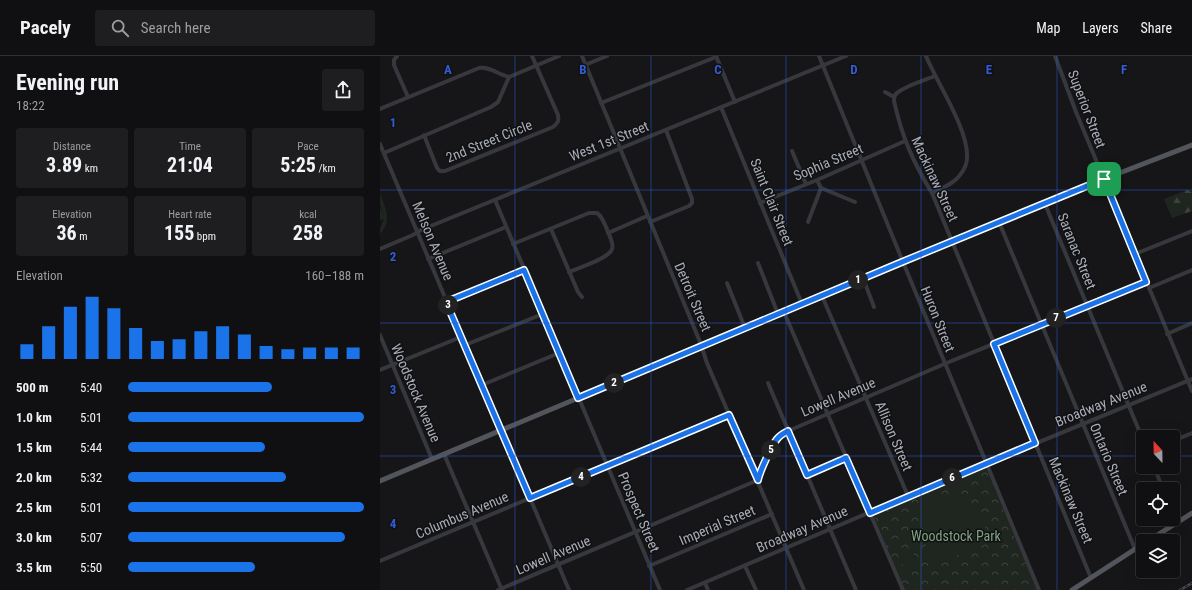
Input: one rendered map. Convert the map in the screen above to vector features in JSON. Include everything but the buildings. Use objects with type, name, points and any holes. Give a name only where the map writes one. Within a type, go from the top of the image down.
[{"type":"main road","points":[[380,481],[863,278],[1104,179],[1192,145]]},
{"type":"main road","points":[[1180,520],[1192,513]]},
{"type":"main road","points":[[1159,534],[1171,526]]},
{"type":"main road","points":[[1072,590],[1135,549]]},
{"type":"street","points":[[398,56],[394,60],[394,65],[408,97]]},
{"type":"street","points":[[532,56],[536,65]]},
{"type":"street","points":[[380,109],[478,68],[485,68],[509,77],[559,56]]},
{"type":"street","name":"Detroit Street","points":[[582,56],[729,415],[804,590]]},
{"type":"street","points":[[585,65],[607,56]]},
{"type":"street","name":"Huron Street","points":[[819,56],[902,262],[1039,590]]},
{"type":"street","name":"West 1st Street","points":[[380,249],[494,200],[846,56]]},
{"type":"street","points":[[926,56],[958,122],[966,146],[968,160],[964,169],[956,179],[932,193]]},
{"type":"street","name":"Superior Street","points":[[1055,56],[1066,88],[1192,391]]},
{"type":"street","points":[[601,103],[716,57],[734,102]]},
{"type":"street","name":"2nd Street Circle","points":[[424,135],[438,168],[440,171],[445,171],[553,126],[558,121],[558,115],[536,65]]},
{"type":"street","points":[[885,92],[894,97],[897,92],[935,76]]},
{"type":"street","points":[[384,153],[495,104],[498,102],[509,77]]},
{"type":"street","name":"Mackinaw Street","points":[[894,97],[898,122],[905,141],[921,175],[932,193],[1091,578]]},
{"type":"street","name":"Saint Clair Street","points":[[721,107],[802,304]]},
{"type":"street","points":[[650,222],[689,206],[692,203],[692,199],[666,130]]},
{"type":"street","name":"Sophia Street","points":[[760,203],[817,180],[905,141]]},
{"type":"street","name":"Melson Avenue","points":[[380,144],[569,590]]},
{"type":"street","points":[[792,151],[806,184]]},
{"type":"street","points":[[817,180],[821,188],[855,202]]},
{"type":"street","points":[[808,222],[821,188]]},
{"type":"street","name":"Prospect Street","points":[[494,200],[660,590]]},
{"type":"street","name":"Saranac Street","points":[[1045,204],[1139,430]]},
{"type":"street","points":[[513,244],[589,213],[595,212],[601,216],[613,244],[612,250],[607,256],[569,272]]},
{"type":"street","points":[[608,233],[648,216]]},
{"type":"street","name":"Ontario Street","points":[[999,222],[1135,549]]},
{"type":"street","points":[[428,259],[506,227]]},
{"type":"street","points":[[551,229],[578,292],[582,297]]},
{"type":"street","points":[[1135,254],[1192,231]]},
{"type":"street","points":[[758,263],[827,414],[903,590]]},
{"type":"street","points":[[446,302],[524,270]]},
{"type":"street","points":[[1149,288],[1192,270]]},
{"type":"street","points":[[863,278],[874,307]]},
{"type":"street","name":"Lowell Avenue","points":[[500,590],[758,480],[776,441],[788,431],[1041,324],[1146,282]]},
{"type":"street","points":[[727,283],[745,328]]},
{"type":"street","name":"Allison Street","points":[[822,296],[908,496]]},
{"type":"street","points":[[465,345],[543,314]]},
{"type":"street","points":[[1167,334],[1192,324]]},
{"type":"street","name":"Woodstock Avenue","points":[[380,335],[432,459]]},
{"type":"street","points":[[380,370],[461,337]]},
{"type":"street","points":[[482,385],[559,353]]},
{"type":"street","name":"Broadway Avenue","points":[[687,590],[1192,378]]},
{"type":"street","points":[[768,383],[856,590]]},
{"type":"street","name":"Columbus Avenue","points":[[380,561],[729,415]]},
{"type":"street","points":[[1180,438],[1192,433]]},
{"type":"street","points":[[444,454],[500,590]]},
{"type":"street","points":[[807,475],[846,458]]},
{"type":"street","name":"Imperial Street","points":[[649,566],[772,514]]},
{"type":"street","points":[[745,566],[756,590]]},
{"type":"street","points":[[705,583],[708,590]]},
{"type":"green space","points":[[1187,190],[1192,192],[1192,211],[1172,218],[1164,199]]},
{"type":"green space","points":[[380,193],[386,209],[387,219],[384,229],[380,234],[380,229],[384,219],[380,220],[380,207],[384,216],[380,204]]},
{"type":"green space","name":"Woodstock Park","points":[[985,466],[1037,590],[905,590],[873,514]]},
{"type":"green space","points":[[943,496],[963,499],[978,513],[993,541],[962,552],[952,559],[937,564],[931,562],[926,547],[925,534],[915,506]]},
{"type":"green space","points":[[913,553],[920,568],[906,573],[900,558]]},
{"type":"railway","points":[[1180,590],[1192,583]]},
{"type":"route","points":[[1104,179],[1146,282],[994,344],[1035,443],[870,513],[846,458],[807,475],[788,431],[778,437],[758,480],[729,415],[530,498],[446,302],[524,270],[578,398],[1104,179]]}]
